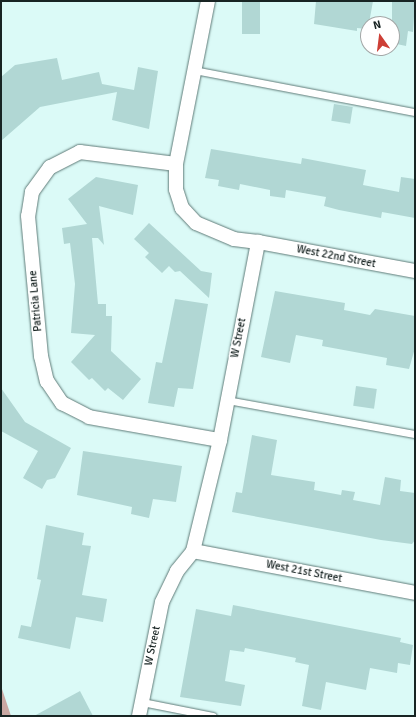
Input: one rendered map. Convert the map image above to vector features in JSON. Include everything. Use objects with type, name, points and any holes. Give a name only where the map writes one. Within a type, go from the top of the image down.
[{"type":"street","points":[[208,1],[176,164],[176,189],[182,208],[196,223],[234,239],[258,242]]},
{"type":"street","name":"Patricia Lane","points":[[176,164],[80,152],[50,167],[32,192],[28,216],[41,356],[47,382],[62,403],[89,417],[220,440]]},
{"type":"street","name":"West 22nd Street","points":[[258,242],[415,271]]},
{"type":"street","name":"W Street","points":[[140,709],[162,602],[177,571],[193,551],[220,440],[258,242]]},
{"type":"street","name":"West 21st Street","points":[[193,551],[415,593]]},
{"type":"lane","points":[[194,70],[415,112]]},
{"type":"lane","points":[[228,400],[415,434]]},
{"type":"lane","points":[[140,709],[213,716]]},
{"type":"shaded area","points":[[1,686],[11,716],[1,716]]},
{"type":"building","points":[[242,1],[260,1],[260,34],[242,34]]},
{"type":"building","points":[[316,1],[373,1],[370,16],[360,16],[360,28],[357,28],[357,31],[314,24]]},
{"type":"building","points":[[392,1],[415,1],[413,32],[408,31],[406,46],[400,45],[400,16],[392,16]]},
{"type":"building","points":[[57,58],[62,80],[99,72],[102,84],[134,90],[138,67],[158,71],[149,129],[112,120],[117,92],[40,107],[1,141],[1,77],[15,65]]},
{"type":"building","points":[[334,104],[353,107],[350,124],[331,121]]},
{"type":"building","points":[[211,149],[301,164],[302,158],[366,170],[363,185],[399,192],[401,177],[415,179],[415,218],[382,212],[381,218],[339,210],[324,206],[326,197],[286,190],[285,198],[270,196],[270,190],[240,184],[239,190],[218,186],[219,180],[205,178]]},
{"type":"building","points":[[96,177],[138,185],[133,215],[99,206],[104,245],[98,238],[92,238],[98,304],[106,304],[106,316],[112,316],[111,351],[141,379],[123,400],[108,388],[105,391],[92,378],[89,380],[71,362],[95,335],[71,333],[75,284],[70,243],[64,244],[62,228],[87,224],[68,199]]},
{"type":"building","points":[[149,223],[201,271],[212,273],[209,298],[180,271],[175,272],[169,266],[162,273],[145,257],[149,253],[134,239]]},
{"type":"building","points":[[275,291],[345,303],[344,310],[370,315],[375,309],[415,316],[415,348],[409,369],[386,365],[387,358],[322,346],[323,340],[296,335],[290,363],[261,357]]},
{"type":"building","points":[[175,299],[208,304],[193,389],[178,388],[174,407],[148,403],[156,362],[162,363]]},
{"type":"building","points":[[356,386],[377,389],[374,409],[353,406]]},
{"type":"building","points":[[1,388],[25,422],[71,448],[55,478],[47,480],[42,489],[23,478],[38,451],[1,431]]},
{"type":"building","points":[[252,435],[277,440],[271,475],[315,482],[314,490],[341,495],[342,490],[355,492],[353,500],[380,505],[385,477],[401,480],[400,491],[415,493],[415,540],[412,544],[381,540],[232,512],[236,492],[242,493]]},
{"type":"building","points":[[83,451],[182,466],[176,502],[153,499],[149,518],[131,514],[132,507],[77,495]]},
{"type":"building","points":[[46,525],[84,533],[82,545],[91,546],[82,595],[107,599],[103,622],[76,617],[70,649],[18,638],[21,625],[31,627],[41,580],[37,579]]},
{"type":"building","points":[[233,605],[401,638],[400,642],[413,645],[410,665],[398,663],[397,673],[370,668],[366,690],[326,682],[321,710],[302,706],[309,665],[295,662],[296,658],[245,648],[244,652],[230,650],[225,681],[245,685],[241,706],[180,697],[196,609],[231,616]]},
{"type":"building","points":[[80,691],[93,716],[34,716]]}]
